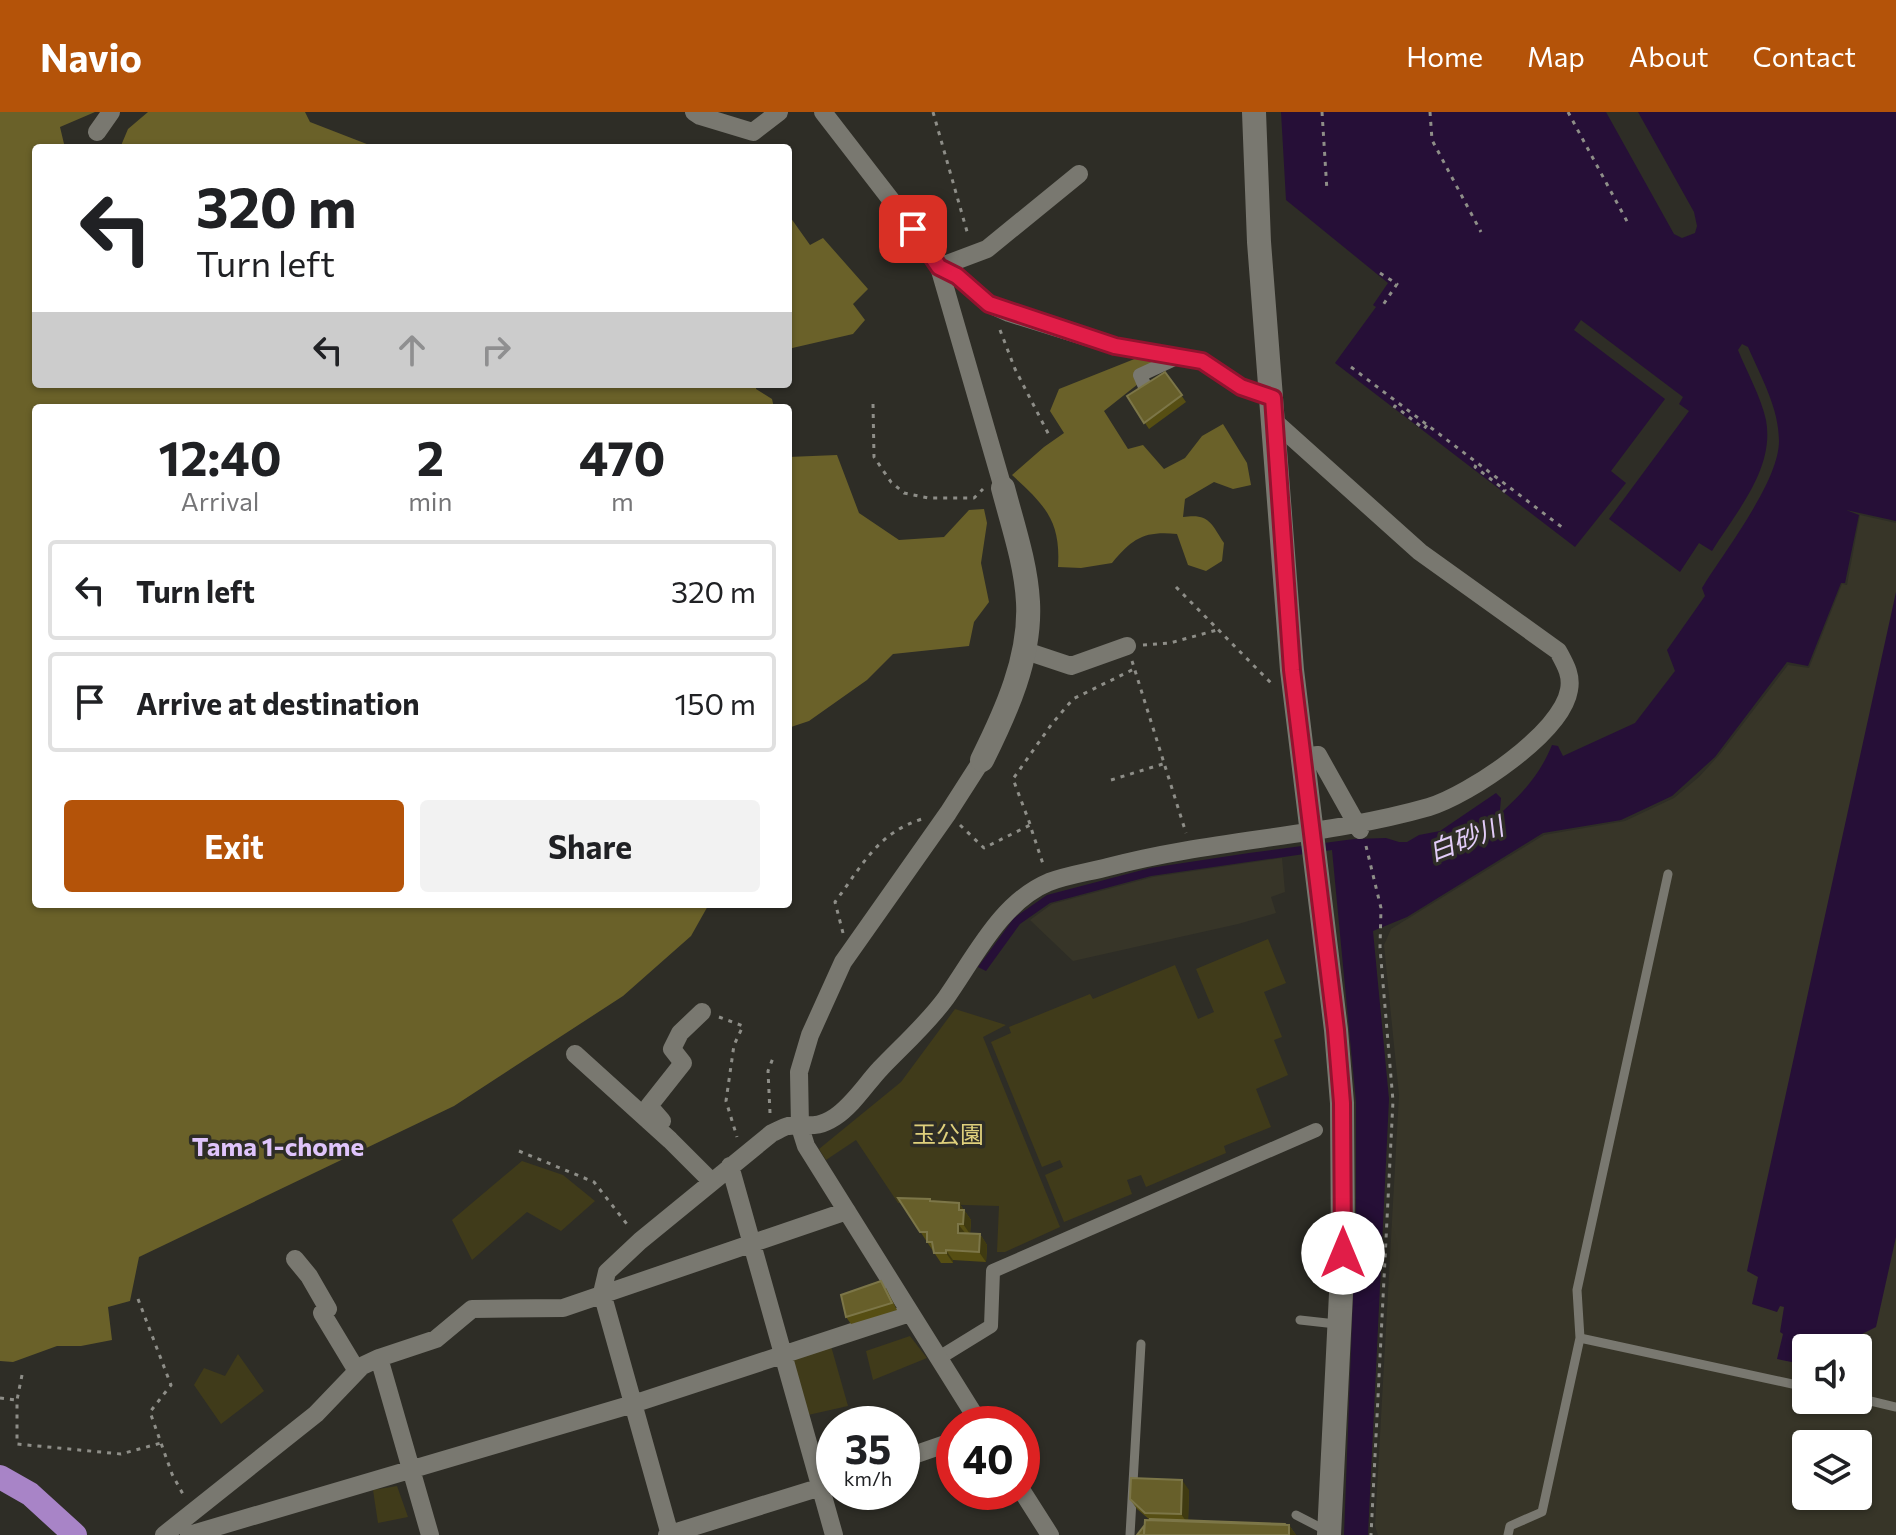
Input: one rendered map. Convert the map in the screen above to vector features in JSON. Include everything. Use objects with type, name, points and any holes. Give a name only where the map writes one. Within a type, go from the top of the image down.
[{"type":"highway","points":[[0,1477],[30,1494],[75,1535]]},
{"type":"street","points":[[97,132],[111,112]]},
{"type":"street","points":[[694,112],[753,132],[779,112]]},
{"type":"street","points":[[823,112],[932,253],[939,267],[993,488],[1026,582],[1028,629],[1004,716],[982,760],[948,813],[849,952],[810,1035],[799,1072],[800,1127],[806,1146],[969,1406]]},
{"type":"street","points":[[1254,112],[1259,242],[1292,670],[1336,1030],[1342,1103],[1343,1253],[1331,1534]]},
{"type":"street","points":[[939,267],[987,249],[1079,174]]},
{"type":"street","points":[[816,1489],[669,1535],[602,1293],[607,1272],[711,1181],[772,1133],[788,1126],[815,1127],[839,1115],[924,1026],[1011,908],[1049,882],[1161,853],[1313,843],[1431,806],[1464,792],[1544,733],[1563,711],[1569,689],[1568,669],[1558,651],[1420,552],[1274,410],[1241,387],[1202,361],[1115,346],[1009,313],[989,304],[957,276],[939,267]]},
{"type":"street","points":[[1146,389],[1140,375],[1180,357]]},
{"type":"street","points":[[1023,650],[1071,666],[1127,646]]},
{"type":"street","points":[[1301,757],[1318,755],[1359,827]]},
{"type":"street","points":[[661,1133],[667,1126],[649,1106],[683,1063],[672,1049],[680,1033],[708,1019]]},
{"type":"street","points":[[575,1054],[711,1181]]},
{"type":"street","points":[[939,1358],[991,1326],[993,1271],[1316,1130]]},
{"type":"street","points":[[736,1161],[751,1242],[783,1354],[816,1450]]},
{"type":"street","points":[[164,1535],[316,1414],[357,1371],[379,1358],[436,1339],[472,1309],[563,1308],[847,1211]]},
{"type":"street","points":[[295,1259],[328,1309],[322,1313],[357,1371]]},
{"type":"street","points":[[189,1535],[633,1404],[910,1313]]},
{"type":"street","points":[[379,1358],[430,1535]]},
{"type":"street","points":[[831,1510],[834,1535]]},
{"type":"street","points":[[1034,1510],[1050,1535]]},
{"type":"lane","points":[[1508,1535],[1510,1526],[1542,1512],[1580,1338],[1577,1290],[1668,874]]},
{"type":"lane","points":[[1300,1320],[1340,1325]]},
{"type":"lane","points":[[1580,1338],[1792,1384]]},
{"type":"lane","points":[[1138,1532],[1141,1344]]},
{"type":"lane","points":[[1872,1401],[1896,1407]]},
{"type":"lane","points":[[1296,1515],[1331,1534]]},
{"type":"path","points":[[1322,112],[1327,191]]},
{"type":"path","points":[[1430,112],[1432,140],[1481,232]]},
{"type":"path","points":[[1568,112],[1629,225]]},
{"type":"path","points":[[1380,273],[1397,284],[1381,308]]},
{"type":"path","points":[[1351,367],[1563,528]]},
{"type":"path","points":[[873,404],[874,457],[891,482],[904,493],[928,498],[974,498],[993,488]]},
{"type":"path","points":[[1394,408],[1424,429],[1427,425]]},
{"type":"path","points":[[1477,463],[1475,467],[1505,490],[1503,492]]},
{"type":"path","points":[[1176,587],[1274,687]]},
{"type":"path","points":[[1190,849],[1166,763],[1127,646],[1170,643],[1217,630]]},
{"type":"path","points":[[1049,882],[1013,779],[1073,699],[1134,669]]},
{"type":"path","points":[[1111,780],[1166,763]]},
{"type":"path","points":[[849,952],[835,902],[881,840],[904,824],[948,813],[984,848],[1030,825]]},
{"type":"path","points":[[1359,827],[1381,908],[1380,948],[1393,1101],[1371,1535]]},
{"type":"path","points":[[708,1019],[719,1016],[743,1026],[734,1045],[726,1101],[736,1161]]},
{"type":"path","points":[[772,1133],[768,1071],[773,1058]]},
{"type":"path","points":[[519,1151],[594,1182],[640,1241]]},
{"type":"path","points":[[138,1299],[171,1385],[150,1412],[172,1474],[194,1512]]},
{"type":"path","points":[[22,1375],[17,1400],[17,1444],[121,1454],[161,1443]]},
{"type":"path","points":[[0,1398],[17,1400]]},
{"type":"shaded area","points":[[0,112],[95,112],[60,127],[64,144],[32,144],[32,388],[756,388],[772,399],[773,404],[32,404],[32,908],[707,908],[691,936],[623,996],[454,1106],[139,1257],[130,1301],[108,1307],[112,1340],[81,1346],[57,1346],[13,1362],[0,1361]]},
{"type":"shaded area","points":[[148,112],[305,112],[310,122],[367,144],[122,144],[128,129]]},
{"type":"shaded area","points":[[792,220],[810,245],[823,238],[868,289],[853,304],[865,320],[853,334],[792,348]]},
{"type":"shaded area","points":[[1142,356],[1159,360],[1133,374],[1138,384],[1104,411],[1128,449],[1143,445],[1164,469],[1185,458],[1202,436],[1223,424],[1247,463],[1251,485],[1233,489],[1214,482],[1185,499],[1183,517],[1204,518],[1224,543],[1222,561],[1206,571],[1188,565],[1177,534],[1166,533],[1140,538],[1112,563],[1081,568],[1058,567],[1057,537],[1048,515],[1012,475],[1064,433],[1050,411],[1059,389]]},
{"type":"shaded area","points":[[837,455],[859,513],[899,540],[944,537],[969,510],[984,509],[987,523],[981,563],[989,602],[974,622],[969,646],[893,654],[867,680],[809,721],[792,727],[792,457]]},
{"type":"shaded area","points":[[1860,515],[1896,523],[1896,1535],[1378,1535],[1375,1526],[1399,1095],[1384,945],[1391,929],[1544,835],[1625,821],[1674,798],[1720,754],[1788,665],[1809,668],[1842,584],[1847,585]]},
{"type":"shaded area","points":[[1282,858],[1285,892],[1271,897],[1276,913],[1238,924],[1073,961],[1030,920],[1052,904],[1153,877]]},
{"type":"green space","points":[[1268,939],[1286,983],[1264,992],[1282,1037],[1274,1040],[1288,1075],[1256,1089],[1271,1127],[1224,1146],[1226,1153],[1146,1187],[1141,1175],[1127,1180],[1132,1194],[1064,1222],[1045,1175],[1063,1167],[1060,1160],[1042,1167],[991,1042],[1011,1033],[1009,1027],[1090,994],[1093,999],[1175,965],[1198,1019],[1214,1012],[1196,969]]},
{"type":"green space","name":"玉公園","points":[[955,1009],[1006,1025],[983,1037],[1060,1227],[1005,1252],[997,1252],[999,1206],[898,1203],[856,1140],[826,1160],[819,1149],[901,1082]]},
{"type":"green space","points":[[522,1161],[563,1175],[595,1201],[561,1231],[527,1212],[472,1260],[452,1220]]},
{"type":"green space","points":[[910,1336],[927,1358],[873,1380],[866,1351]]},
{"type":"green space","points":[[831,1346],[848,1406],[816,1406],[816,1413],[808,1415],[792,1357]]},
{"type":"green space","points":[[238,1354],[264,1391],[221,1424],[194,1385],[204,1368],[225,1376]]},
{"type":"green space","points":[[397,1486],[408,1517],[378,1523],[373,1490]]},
{"type":"water","name":"白砂川","points":[[1281,112],[1606,112],[1674,234],[1682,238],[1695,233],[1694,212],[1638,112],[1896,112],[1896,521],[1846,510],[1859,515],[1845,583],[1841,583],[1808,666],[1787,662],[1715,757],[1672,796],[1621,820],[1543,833],[1407,917],[1373,931],[1389,1099],[1368,1535],[1344,1535],[1356,1218],[1356,1102],[1332,850],[1151,876],[1050,903],[1020,924],[986,971],[978,967],[1014,918],[1047,895],[1150,868],[1249,853],[1354,839],[1386,838],[1407,842],[1419,835],[1440,831],[1496,793],[1501,798],[1500,810],[1503,811],[1532,781],[1552,745],[1558,746],[1563,756],[1635,723],[1675,671],[1667,650],[1705,596],[1702,588],[1760,496],[1777,458],[1779,441],[1776,417],[1768,393],[1748,347],[1742,344],[1738,350],[1766,420],[1765,456],[1751,489],[1712,551],[1699,543],[1680,572],[1609,519],[1689,411],[1679,404],[1683,397],[1581,320],[1574,330],[1665,399],[1611,471],[1626,483],[1575,547],[1335,363],[1376,307],[1373,305],[1388,283],[1286,200]]},
{"type":"water","points":[[1896,592],[1896,1237],[1876,1327],[1862,1334],[1792,1334],[1792,1362],[1777,1359],[1783,1334],[1780,1332],[1784,1307],[1780,1306],[1777,1312],[1752,1304],[1758,1277],[1747,1271]]},
{"type":"building","points":[[1165,372],[1182,395],[1144,423],[1127,396]]},
{"type":"building","points":[[898,1198],[959,1203],[959,1210],[964,1210],[963,1224],[958,1224],[958,1233],[980,1234],[979,1252],[946,1250],[946,1253],[934,1253],[932,1242],[927,1242],[927,1232],[920,1232]]},
{"type":"building","points":[[881,1281],[892,1303],[846,1317],[841,1295]]},
{"type":"building","points":[[1131,1478],[1182,1480],[1181,1514],[1145,1513],[1130,1499]]},
{"type":"building","points":[[1145,1520],[1289,1525],[1289,1535],[1144,1535]]},
{"type":"building","points":[[1150,1520],[1285,1524],[1286,1525]]},
{"type":"district","name":"Tama 1-chome","points":[[278,1147]]},
{"type":"route","points":[[913,229],[939,267],[957,276],[989,304],[1115,346],[1202,361],[1241,387],[1273,398],[1292,670],[1336,1030],[1342,1103],[1343,1253]]}]
